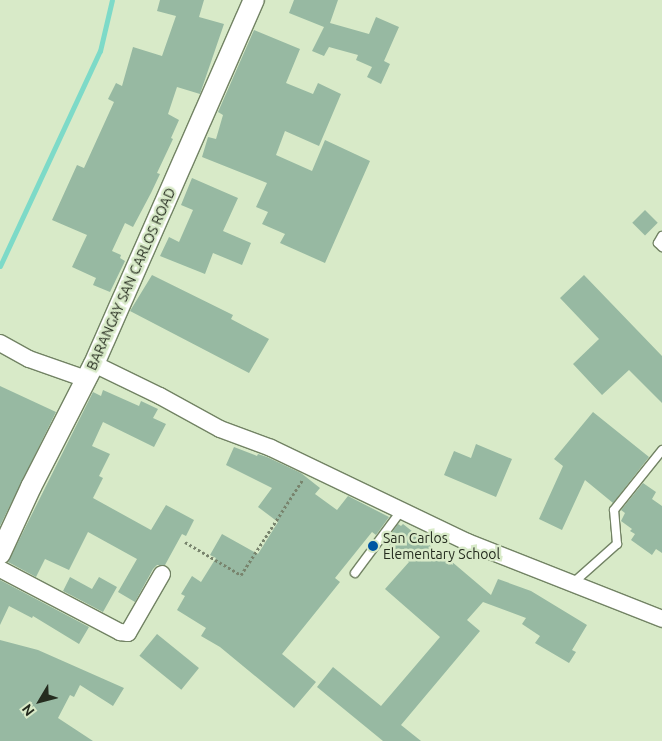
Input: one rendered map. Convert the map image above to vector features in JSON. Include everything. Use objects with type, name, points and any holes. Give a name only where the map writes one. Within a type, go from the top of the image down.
[{"type":"street","name":"BARANGAY SAN CARLOS ROAD","points":[[0,554],[31,487],[90,372],[254,0]]},
{"type":"street","points":[[0,343],[29,359],[90,372],[160,396],[220,429],[271,448],[467,542],[662,619]]},
{"type":"street","points":[[0,569],[120,632],[128,633],[162,574]]},
{"type":"lane","points":[[662,236],[658,243],[662,247]]},
{"type":"lane","points":[[572,583],[617,544],[614,510],[662,450]]},
{"type":"lane","points":[[354,573],[401,511]]},
{"type":"path","points":[[185,542],[241,575],[311,468]]},
{"type":"building","points":[[160,0],[204,0],[199,17],[224,24],[200,94],[177,87],[168,114],[179,120],[171,138],[173,139],[157,173],[160,174],[133,227],[125,223],[112,251],[121,255],[120,258],[125,261],[110,292],[93,285],[96,278],[72,267],[87,235],[52,220],[77,165],[84,168],[114,102],[108,99],[116,83],[122,86],[133,47],[162,56],[176,16],[157,11]]},
{"type":"building","points":[[294,0],[338,0],[330,23],[369,34],[376,17],[399,27],[384,61],[390,64],[381,84],[367,77],[372,67],[356,60],[358,55],[329,47],[324,56],[312,51],[324,27],[289,13]]},
{"type":"building","points":[[254,30],[300,49],[286,83],[313,94],[318,83],[341,94],[319,146],[285,131],[276,155],[312,171],[325,140],[370,161],[325,263],[280,243],[285,234],[262,224],[268,212],[256,207],[267,183],[202,157],[208,137],[216,139],[223,115],[218,112]]},
{"type":"building","points":[[192,178],[238,198],[223,231],[251,243],[242,265],[213,253],[205,274],[160,256],[169,237],[179,242],[193,210],[181,205]]},
{"type":"building","points":[[645,210],[658,223],[645,235],[632,223]]},
{"type":"building","points":[[152,275],[233,315],[231,319],[269,339],[249,373],[130,311]]},
{"type":"building","points":[[584,275],[662,356],[662,403],[629,370],[602,395],[573,364],[599,339],[560,298]]},
{"type":"building","points":[[0,386],[56,412],[0,526]]},
{"type":"building","points":[[103,390],[139,406],[141,401],[158,409],[153,418],[166,424],[154,447],[103,422],[92,446],[110,454],[99,476],[103,478],[93,498],[151,530],[166,505],[194,520],[186,536],[182,534],[165,565],[157,565],[153,569],[135,602],[118,592],[137,559],[88,532],[69,570],[45,559],[36,577],[8,562],[93,392],[101,396]]},
{"type":"building","points":[[593,412],[649,457],[613,503],[585,480],[562,530],[539,519],[563,466],[554,459]]},
{"type":"building","points":[[476,444],[512,459],[496,497],[444,475],[454,451],[471,458]]},
{"type":"building","points":[[234,447],[257,456],[258,454],[267,457],[301,473],[320,488],[315,494],[337,510],[348,496],[389,517],[376,535],[372,532],[335,578],[340,582],[282,654],[316,682],[294,708],[220,647],[201,636],[206,628],[177,610],[185,596],[181,594],[192,576],[201,582],[216,558],[210,555],[222,534],[258,554],[278,522],[258,507],[272,488],[226,465]]},
{"type":"building","points":[[643,483],[656,492],[652,499],[662,506],[662,553],[656,549],[652,555],[631,540],[635,534],[630,531],[632,529],[621,521],[625,513],[621,510]]},
{"type":"building","points":[[398,524],[401,526],[403,524],[438,550],[491,595],[498,579],[531,591],[587,625],[572,650],[576,652],[569,663],[535,643],[540,636],[522,624],[526,618],[483,602],[467,620],[480,631],[401,725],[421,741],[383,741],[317,687],[333,667],[381,706],[440,637],[385,589],[409,562],[385,542]]},
{"type":"building","points":[[70,577],[92,589],[99,577],[117,587],[103,612],[63,591]]},
{"type":"building","points":[[0,580],[89,627],[79,644],[33,616],[32,618],[9,606],[0,625]]},
{"type":"building","points":[[157,634],[199,668],[181,690],[139,656]]},
{"type":"building","points":[[0,640],[38,650],[124,688],[113,706],[80,685],[74,697],[70,695],[58,718],[93,741],[0,741]]},
{"type":"waterway","points":[[0,266],[100,51],[112,0]]},
{"type":"place","name":"San Carlos Elementary School","points":[[373,546]]}]
